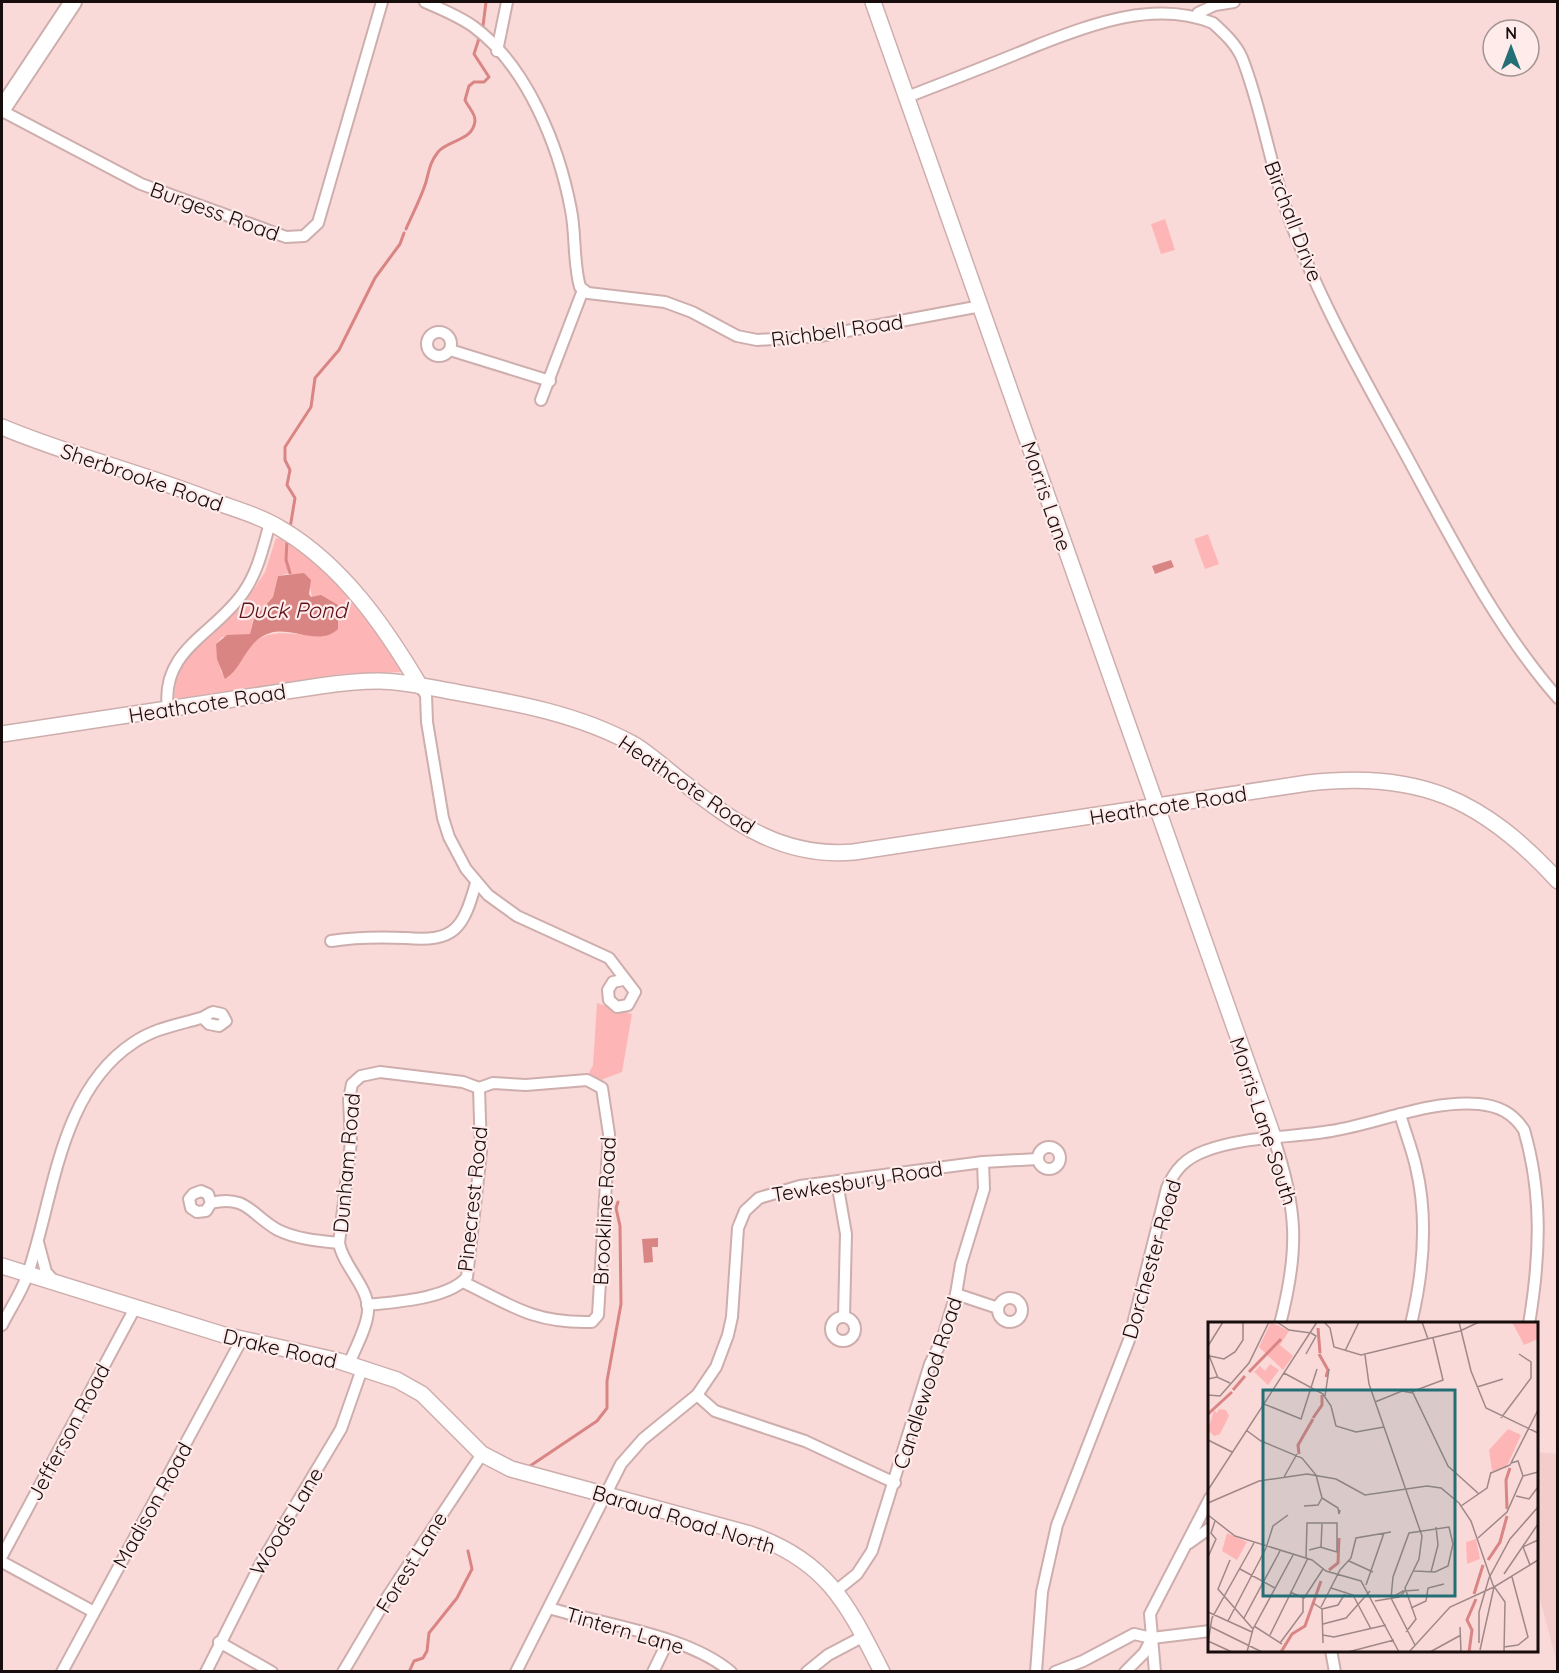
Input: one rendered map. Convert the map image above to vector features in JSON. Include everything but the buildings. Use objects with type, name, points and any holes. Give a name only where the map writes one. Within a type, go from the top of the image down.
[{"type":"main road","points":[[2,110],[73,2]]},
{"type":"street","name":"Burgess Road","points":[[2,110],[141,184],[286,237],[304,236],[314,229],[322,212],[340,138],[382,2]]},
{"type":"street","points":[[425,2],[479,31],[524,83],[550,132],[571,208],[578,280],[583,290],[541,400]]},
{"type":"street","points":[[497,51],[507,2]]},
{"type":"street","name":"Morris Lane","points":[[873,2],[1221,990]]},
{"type":"street","points":[[1198,13],[1215,5],[1234,2]]},
{"type":"street","name":"Birchall Drive","points":[[907,97],[1042,44],[1127,7],[1158,4],[1198,13],[1230,40],[1242,58],[1269,158],[1291,224],[1314,279],[1447,530],[1497,617],[1557,698]]},
{"type":"street","name":"Richbell Road","points":[[583,290],[595,295],[643,298],[664,302],[692,312],[737,336],[757,340],[820,336],[981,306]]},
{"type":"street","points":[[450,350],[550,381]]},
{"type":"street","name":"Sherbrooke Road","points":[[2,427],[165,482],[282,529],[313,551],[352,589],[396,647],[426,695],[427,722],[443,819],[449,837],[476,883],[517,916],[609,958],[620,971],[623,980]]},
{"type":"street","points":[[168,709],[168,690],[174,665],[243,594],[260,560],[282,529]]},
{"type":"street","name":"Heathcote Road","points":[[2,735],[353,682],[380,681],[420,686],[549,712],[593,725],[636,746],[732,820],[778,843],[801,851],[826,854],[854,852],[1333,780],[1364,778],[1400,782],[1442,794],[1497,825],[1557,881]]},
{"type":"street","points":[[331,941],[356,937],[428,940],[446,936],[460,924],[476,883]]},
{"type":"street","name":"Morris Lane South","points":[[1221,990],[1290,1188],[1295,1233],[1291,1273],[1280,1322]]},
{"type":"street","points":[[2,1325],[28,1274],[59,1154],[73,1118],[98,1079],[122,1050],[134,1041],[184,1021],[203,1018]]},
{"type":"street","name":"Dunham Road","points":[[367,1305],[341,1254],[339,1243],[351,1142],[349,1099],[352,1083],[361,1076],[380,1072],[463,1082],[479,1088]]},
{"type":"street","name":"Brookline Road","points":[[464,1282],[510,1307],[539,1319],[592,1322],[598,1315],[609,1134],[602,1088],[587,1080],[526,1084],[493,1083],[479,1088]]},
{"type":"street","name":"Pinecrest Road","points":[[367,1305],[406,1302],[464,1282],[469,1270],[481,1152],[479,1088]]},
{"type":"street","name":"Dorchester Road","points":[[1036,1671],[1042,1592],[1057,1525],[1129,1340],[1171,1179],[1180,1165],[1206,1150],[1332,1131],[1400,1114],[1456,1104],[1477,1104],[1503,1109],[1518,1121],[1524,1130],[1537,1192],[1539,1254],[1529,1322]]},
{"type":"street","points":[[1400,1114],[1416,1168],[1422,1207],[1421,1263],[1412,1322]]},
{"type":"street","name":"Tewkesbury Road","points":[[516,1671],[621,1464],[634,1447],[697,1395],[716,1367],[728,1335],[738,1228],[750,1204],[769,1193],[837,1182],[983,1162],[1038,1159]]},
{"type":"street","name":"Candlewood Road","points":[[837,1590],[857,1574],[872,1551],[895,1483],[930,1364],[942,1341],[956,1294],[961,1264],[984,1189],[983,1162]]},
{"type":"street","points":[[837,1182],[846,1234],[844,1317]]},
{"type":"street","points":[[211,1203],[222,1200],[250,1207],[278,1230],[291,1235],[339,1243]]},
{"type":"street","points":[[38,1241],[46,1272],[56,1283]]},
{"type":"street","name":"Drake Road","points":[[2,1266],[242,1340],[356,1366],[397,1380],[422,1394],[482,1454],[511,1469],[532,1475]]},
{"type":"street","points":[[956,1294],[998,1308]]},
{"type":"street","points":[[356,1366],[367,1305]]},
{"type":"street","name":"Jefferson Road","points":[[2,1556],[135,1308]]},
{"type":"street","name":"Madison Road","points":[[62,1671],[242,1340]]},
{"type":"street","name":"Woods Lane","points":[[206,1671],[261,1563],[341,1429],[356,1366]]},
{"type":"street","points":[[697,1395],[715,1411],[805,1441],[895,1483]]},
{"type":"street","name":"Forest Lane","points":[[343,1671],[401,1576],[482,1454]]},
{"type":"street","name":"Baraud Road North","points":[[532,1475],[760,1538],[796,1555],[837,1590],[882,1671]]},
{"type":"street","points":[[1155,1671],[1150,1614],[1208,1500]]},
{"type":"street","points":[[1185,1547],[1208,1529]]},
{"type":"street","points":[[2,1562],[94,1612]]},
{"type":"street","name":"Tintern Lane","points":[[549,1608],[668,1641],[706,1655],[731,1671]]},
{"type":"street","points":[[1055,1671],[1083,1661],[1134,1634],[1152,1638],[1208,1631]]},
{"type":"street","points":[[807,1671],[828,1654],[864,1636]]},
{"type":"street","points":[[1125,1671],[1144,1653],[1152,1638]]},
{"type":"street","points":[[653,1671],[668,1641]]},
{"type":"street","points":[[219,1642],[272,1671]]},
{"type":"street","points":[[1331,1652],[1335,1671]]},
{"type":"shaded area","points":[[1165,219],[1175,250],[1161,254],[1151,224]]},
{"type":"shaded area","points":[[1208,534],[1219,564],[1205,569],[1194,539]]},
{"type":"shaded area","points":[[276,538],[292,544],[309,556],[345,591],[362,612],[401,665],[401,672],[340,674],[174,699],[177,673],[183,662],[242,607],[265,572]],"holes":[[[290,573],[310,587],[312,597],[319,596],[313,636],[271,634],[253,643],[245,651],[228,678],[221,672],[216,644],[222,637],[250,634],[253,618],[273,597],[278,576]]]},
{"type":"shaded area","points":[[597,1003],[632,1014],[622,1072],[601,1080],[589,1073],[593,1065]]},
{"type":"shaded area","points":[[1538,1452],[1557,1454],[1557,1663],[1538,1592]]},
{"type":"water","points":[[1171,560],[1174,567],[1155,574],[1152,566]]},
{"type":"water","name":"Duck Pond","points":[[304,573],[311,580],[309,594],[311,597],[321,595],[338,605],[338,629],[322,636],[278,632],[262,636],[250,648],[231,675],[225,679],[217,659],[216,644],[227,635],[250,634],[254,618],[273,597],[278,576]]},
{"type":"water","points":[[658,1238],[658,1247],[652,1247],[653,1262],[644,1263],[642,1239]]},
{"type":"waterway","points":[[406,229],[422,194],[435,156],[442,148],[470,133],[473,128],[474,116],[465,100],[469,86],[474,82],[484,82],[489,77],[474,54],[483,26],[486,2]]},
{"type":"waterway","points":[[290,528],[295,498],[287,485],[290,470],[285,460],[285,447],[311,407],[315,378],[339,350],[375,278],[400,244],[404,233]]},
{"type":"waterway","points":[[287,540],[286,560],[290,573]]},
{"type":"waterway","points":[[530,1466],[597,1421],[607,1408],[607,1381],[621,1304],[620,1226],[616,1208],[618,1202]]},
{"type":"waterway","points":[[409,1672],[414,1661],[423,1658],[427,1651],[429,1633],[457,1598],[472,1569],[468,1551]]}]
